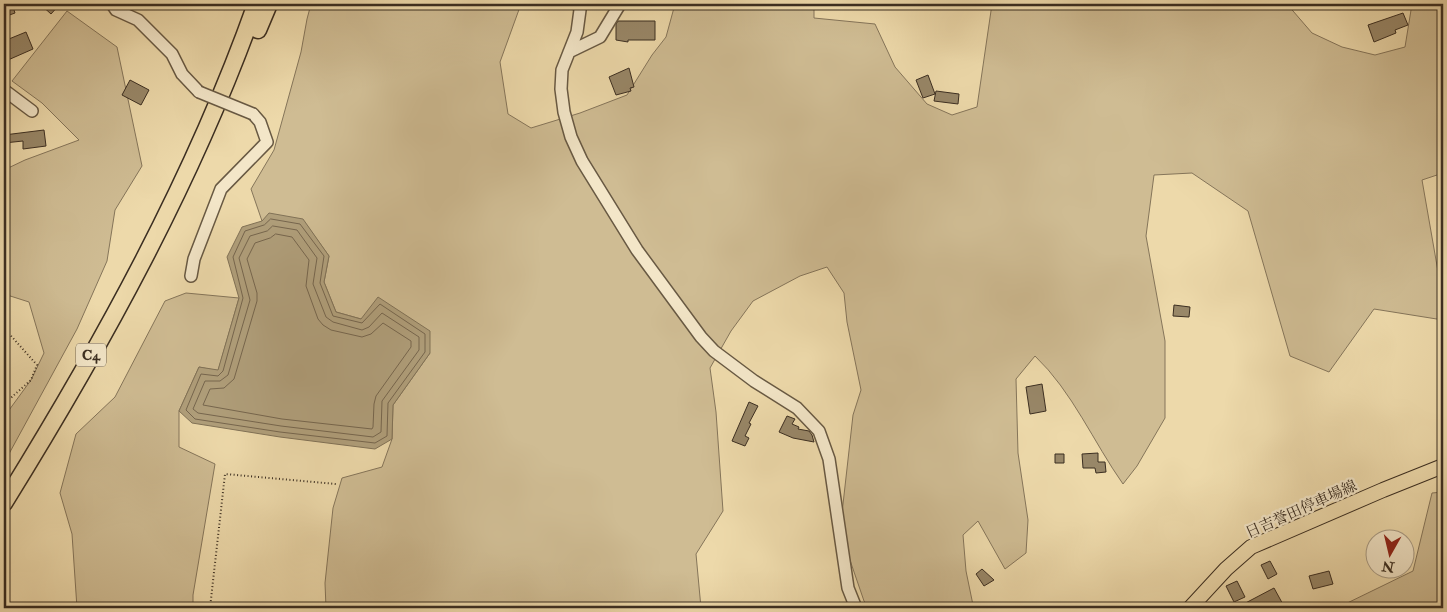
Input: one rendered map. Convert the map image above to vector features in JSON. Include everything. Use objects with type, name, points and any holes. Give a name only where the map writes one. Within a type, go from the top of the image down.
[{"type":"highway","name":"C4","points":[[4,503],[109,325],[172,204],[218,100],[256,4]]},
{"type":"highway","points":[[172,204],[204,156],[269,4]]},
{"type":"main road","name":"日吉誉田停車場線","points":[[1190,608],[1226,569],[1251,547],[1443,466]]},
{"type":"street","points":[[112,4],[116,10],[138,20],[172,54],[182,74],[199,92],[253,114],[260,122],[267,142],[221,189],[194,259],[191,276]]},
{"type":"street","points":[[578,4],[580,10],[577,32],[562,70],[561,89],[564,112],[571,137],[582,161],[637,250],[701,338],[714,351],[754,381],[797,408],[819,431],[829,459],[848,588],[856,608]]},
{"type":"street","points":[[569,52],[600,37],[620,4]]},
{"type":"street","points":[[4,90],[32,111]]},
{"type":"path","points":[[4,328],[37,365],[31,380],[4,404]]},
{"type":"path","points":[[210,608],[225,474],[336,484]]},
{"type":"shaded area","points":[[311,4],[521,4],[500,62],[508,114],[531,128],[580,113],[627,95],[652,55],[666,37],[675,4],[814,4],[814,18],[875,24],[895,67],[927,104],[952,115],[977,107],[992,4],[1287,4],[1312,33],[1342,47],[1375,55],[1405,47],[1412,4],[1443,4],[1443,173],[1422,180],[1443,300],[1443,320],[1374,309],[1329,372],[1290,356],[1248,211],[1192,173],[1154,175],[1146,236],[1165,341],[1165,418],[1137,466],[1123,484],[1060,385],[1035,356],[1016,379],[1018,453],[1028,520],[1026,553],[1005,569],[978,521],[963,535],[966,571],[973,605],[971,608],[870,608],[864,601],[840,531],[853,415],[861,390],[847,322],[844,293],[827,267],[800,276],[753,301],[731,331],[710,368],[716,412],[723,511],[696,554],[701,608],[326,608],[325,583],[333,508],[342,478],[382,467],[392,439],[393,405],[430,353],[361,319],[336,312],[324,282],[329,256],[303,220],[262,221],[251,189],[274,150],[301,52]]},
{"type":"shaded area","points":[[67,11],[117,47],[142,166],[115,210],[107,261],[77,329],[4,463],[4,417],[31,380],[44,353],[29,302],[4,294],[4,170],[79,140],[42,103],[12,81]]},
{"type":"shaded area","points":[[186,293],[239,298],[218,371],[199,367],[179,411],[179,447],[215,464],[193,595],[193,608],[77,608],[72,534],[60,493],[76,434],[115,397],[165,301]]},
{"type":"shaded area","points":[[1443,492],[1443,608],[1337,608],[1395,580],[1414,580],[1414,567],[1432,493]]},
{"type":"water","points":[[269,213],[303,219],[329,256],[324,282],[336,312],[361,319],[378,297],[430,331],[430,353],[393,405],[392,439],[375,449],[192,423],[179,411],[199,367],[218,370],[239,298],[227,257],[242,227],[262,221]]},
{"type":"building","points":[[4,4],[12,4],[15,13],[4,17]]},
{"type":"building","points":[[40,4],[60,4],[51,14]]},
{"type":"building","points":[[1403,13],[1408,25],[1395,30],[1396,33],[1374,42],[1368,25]]},
{"type":"building","points":[[618,21],[655,21],[655,40],[628,40],[628,42],[616,40],[616,24]]},
{"type":"building","points":[[26,32],[33,49],[8,60],[4,50],[4,41]]},
{"type":"building","points":[[629,68],[634,87],[630,88],[631,91],[616,95],[609,77]]},
{"type":"building","points":[[928,75],[935,94],[923,98],[916,80]]},
{"type":"building","points":[[130,80],[149,90],[141,105],[122,95]]},
{"type":"building","points":[[936,91],[959,94],[958,104],[934,101]]},
{"type":"building","points":[[44,130],[46,146],[23,149],[23,141],[4,143],[4,135]]},
{"type":"building","points":[[1174,305],[1190,307],[1189,317],[1173,316]]},
{"type":"building","points":[[1042,384],[1046,411],[1030,414],[1026,387]]},
{"type":"building","points":[[749,402],[758,406],[749,423],[751,424],[745,436],[749,438],[745,446],[732,441]]},
{"type":"building","points":[[787,416],[795,419],[792,424],[799,427],[798,429],[809,431],[814,442],[793,438],[779,432]]},
{"type":"building","points":[[1098,453],[1098,462],[1105,462],[1106,472],[1096,473],[1095,468],[1083,468],[1082,454]]},
{"type":"building","points":[[1055,454],[1064,454],[1064,463],[1055,463]]},
{"type":"building","points":[[1270,561],[1277,574],[1268,579],[1261,565]]},
{"type":"building","points":[[982,569],[994,580],[984,586],[976,574]]},
{"type":"building","points":[[1329,571],[1333,584],[1313,589],[1309,576]]},
{"type":"building","points":[[1237,581],[1245,597],[1234,602],[1226,586]]},
{"type":"building","points":[[1274,588],[1285,608],[1236,608]]}]
